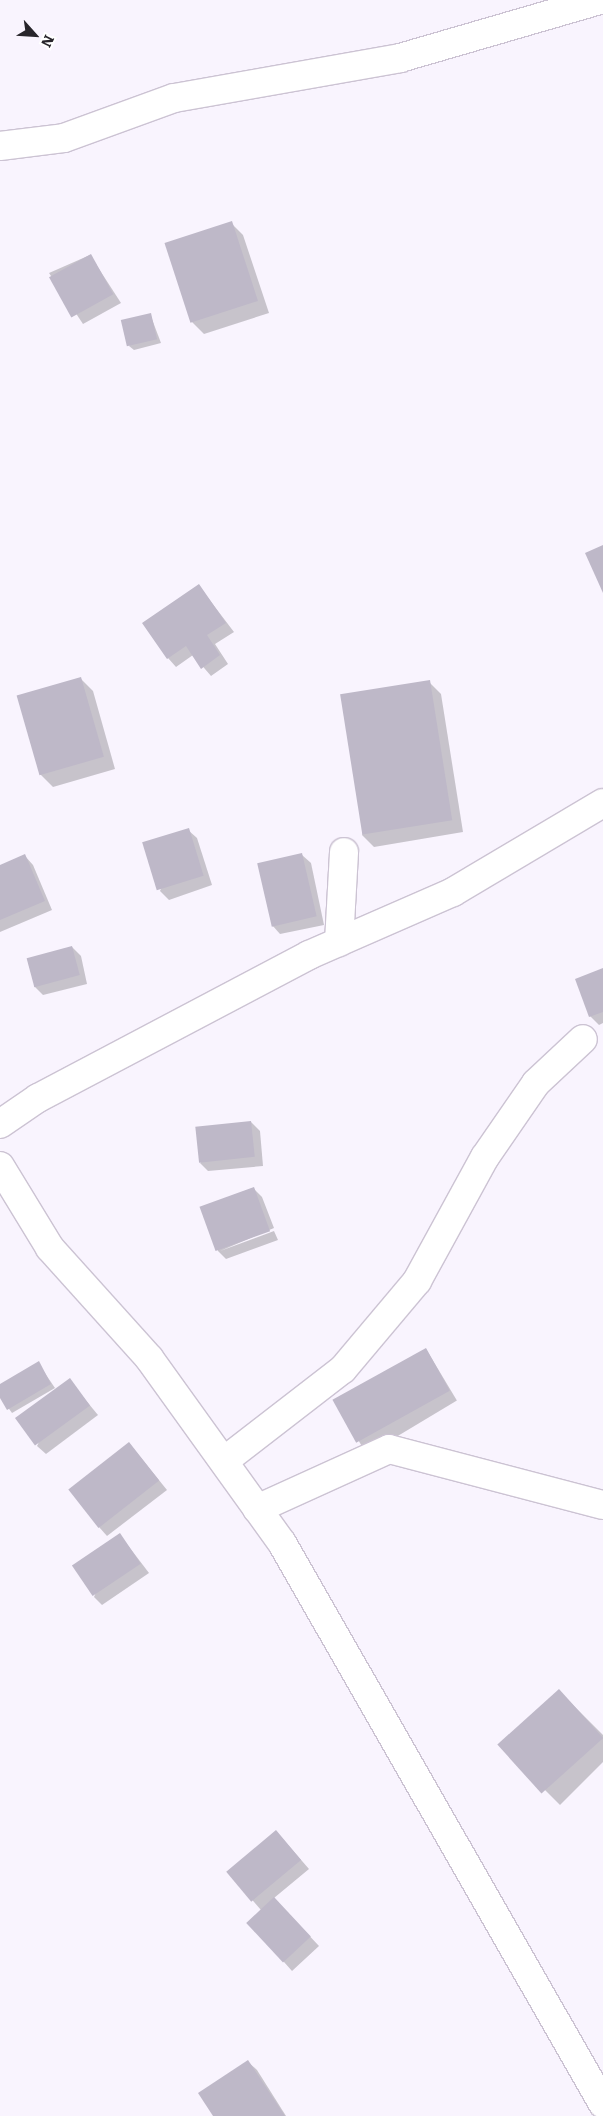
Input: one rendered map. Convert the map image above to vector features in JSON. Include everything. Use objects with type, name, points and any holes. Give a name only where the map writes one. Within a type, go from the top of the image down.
[{"type":"street","points":[[0,146],[64,138],[174,98],[400,58],[600,0]]},
{"type":"street","points":[[0,1124],[38,1098],[339,942],[453,892],[603,804]]},
{"type":"street","points":[[339,942],[344,852]]},
{"type":"street","points":[[224,1461],[343,1369],[417,1281],[485,1157],[536,1083],[583,1039]]},
{"type":"street","points":[[0,1166],[50,1248],[149,1358],[282,1543],[603,2104]]},
{"type":"street","points":[[257,1509],[389,1449],[603,1505]]},
{"type":"building","points":[[232,221],[258,301],[190,323],[164,243]]},
{"type":"building","points":[[91,254],[113,294],[71,318],[49,277]]},
{"type":"building","points":[[151,313],[157,339],[127,346],[121,320]]},
{"type":"building","points":[[603,545],[603,593],[585,553]]},
{"type":"building","points":[[199,584],[226,623],[207,635],[220,655],[201,669],[186,646],[167,659],[142,623]]},
{"type":"building","points":[[81,677],[104,757],[39,775],[17,695]]},
{"type":"building","points":[[430,680],[452,820],[362,834],[340,694]]},
{"type":"building","points":[[189,828],[204,876],[157,890],[142,842]]},
{"type":"building","points":[[302,853],[317,916],[272,927],[257,863]]},
{"type":"building","points":[[25,854],[45,901],[0,920],[0,865]]},
{"type":"building","points":[[72,946],[80,975],[34,987],[27,958]]},
{"type":"building","points":[[603,968],[603,1012],[589,1017],[575,979]]},
{"type":"building","points":[[251,1121],[255,1157],[199,1163],[195,1127]]},
{"type":"building","points":[[254,1187],[270,1231],[216,1251],[199,1207]]},
{"type":"building","points":[[426,1348],[450,1391],[356,1443],[332,1400]]},
{"type":"building","points":[[39,1361],[51,1384],[7,1410],[0,1398],[0,1384]]},
{"type":"building","points":[[70,1378],[90,1406],[35,1445],[15,1418]]},
{"type":"building","points":[[129,1442],[159,1481],[98,1528],[68,1489]]},
{"type":"building","points":[[120,1533],[141,1564],[93,1596],[72,1565]]},
{"type":"building","points":[[559,1689],[603,1738],[541,1794],[497,1745]]},
{"type":"building","points":[[276,1830],[301,1860],[251,1902],[226,1872]]},
{"type":"building","points":[[274,1897],[311,1936],[283,1962],[246,1923]]},
{"type":"building","points":[[248,2060],[285,2116],[213,2116],[198,2093]]}]
